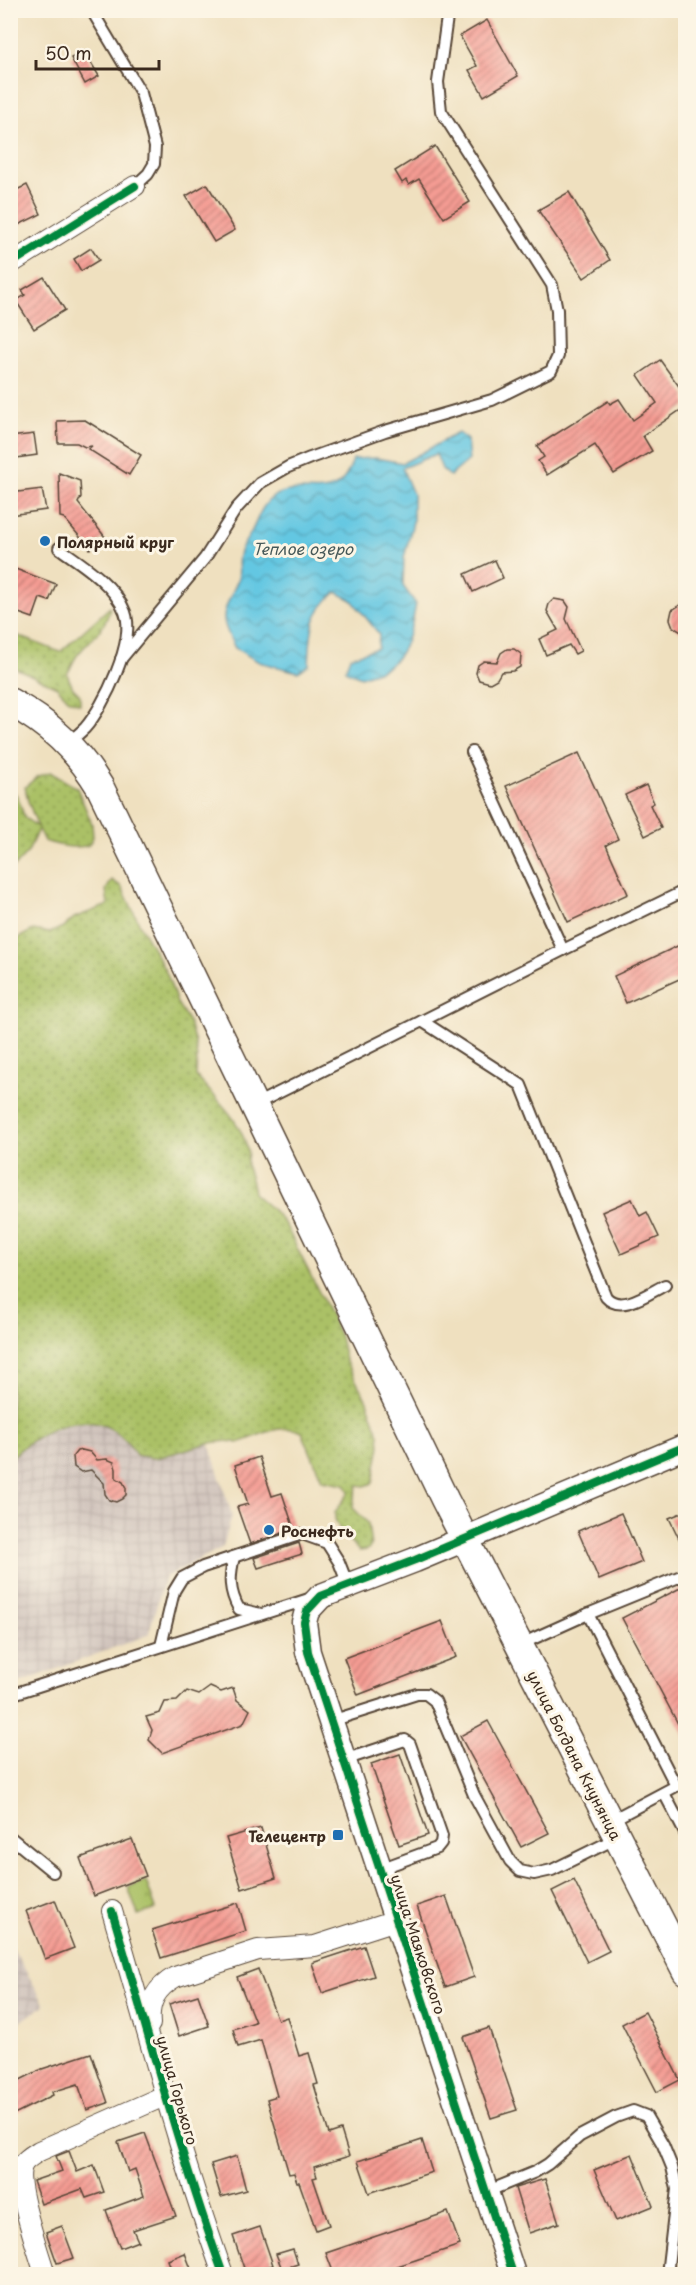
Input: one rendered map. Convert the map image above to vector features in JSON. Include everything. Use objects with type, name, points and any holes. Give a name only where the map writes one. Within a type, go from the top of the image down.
[{"type":"main road","name":"улица Богдана Кнунянца","points":[[10,702],[42,721],[68,743],[88,768],[110,806],[465,1539],[686,1971]]},
{"type":"street","points":[[10,264],[135,186]]},
{"type":"street","points":[[321,1596],[465,1539],[686,1446]]},
{"type":"street","name":"улица Маяковского","points":[[321,1596],[307,1611],[304,1622],[308,1652],[513,2274]]},
{"type":"street","name":"улица Горького","points":[[112,1911],[151,2043],[164,2096],[223,2274]]},
{"type":"street","name":"улица Горького","points":[[151,2043],[148,2010],[151,2000],[164,1983],[175,1977],[258,1950],[315,1946],[396,1920]]},
{"type":"street","points":[[45,2274],[21,2191],[19,2174],[22,2164],[39,2151],[164,2096]]},
{"type":"lane","points":[[121,659],[205,558],[236,509],[260,483],[288,467],[385,430],[492,400],[551,371],[558,356],[557,310],[552,285],[441,111],[438,82],[448,10]]},
{"type":"lane","points":[[94,16],[141,93],[155,147],[154,164],[148,174],[135,186]]},
{"type":"lane","points":[[59,548],[107,586],[124,609],[127,620],[127,634],[121,659],[104,697],[86,727],[68,743]]},
{"type":"lane","points":[[472,752],[563,950]]},
{"type":"lane","points":[[254,1105],[686,890]]},
{"type":"lane","points":[[423,1021],[521,1085],[606,1297],[610,1301],[625,1304],[665,1285]]},
{"type":"lane","points":[[161,1646],[174,1591],[182,1578],[203,1567],[302,1534],[327,1543],[339,1562],[348,1586]]},
{"type":"lane","points":[[234,1557],[229,1576],[232,1596],[239,1609],[261,1614]]},
{"type":"lane","points":[[519,1645],[686,1574]]},
{"type":"lane","points":[[10,1695],[321,1596]]},
{"type":"lane","points":[[331,1721],[417,1694],[426,1694],[435,1701],[474,1794],[510,1861],[520,1871],[534,1874],[552,1870],[664,1793],[681,1784],[588,1614]]},
{"type":"lane","points":[[343,1760],[405,1740],[410,1744],[442,1836],[441,1843],[436,1848],[380,1869]]},
{"type":"lane","points":[[664,1793],[686,1835]]},
{"type":"lane","points":[[10,1837],[53,1872]]},
{"type":"lane","points":[[486,2192],[535,2172],[548,2164],[580,2136],[616,2117],[633,2111],[646,2116],[663,2145],[672,2167],[677,2189],[667,2274]]},
{"type":"shaded area","points":[[11,1408],[203,1425],[232,1515],[223,1547],[165,1577],[148,1635],[11,1686]]},
{"type":"shaded area","points":[[10,1943],[45,2005],[11,2028],[10,2028]]},
{"type":"green space","points":[[110,607],[101,629],[76,657],[67,674],[73,688],[80,695],[80,704],[69,700],[57,687],[11,666],[11,633],[60,652]]},
{"type":"green space","points":[[50,772],[77,788],[92,824],[93,837],[89,845],[66,846],[44,841],[38,829],[28,852],[11,870],[11,788],[17,796],[25,818],[38,827],[25,787],[37,777]]},
{"type":"green space","points":[[112,880],[122,887],[167,974],[177,1003],[189,1022],[195,1043],[196,1076],[239,1127],[248,1150],[247,1167],[254,1194],[276,1213],[286,1226],[328,1310],[340,1337],[345,1360],[367,1401],[379,1434],[380,1446],[373,1483],[365,1486],[358,1485],[353,1508],[368,1523],[371,1546],[367,1550],[359,1551],[336,1523],[335,1513],[349,1492],[345,1484],[322,1480],[302,1432],[294,1429],[270,1431],[238,1443],[230,1441],[209,1443],[155,1458],[136,1455],[123,1438],[108,1428],[92,1423],[75,1423],[58,1427],[41,1435],[11,1458],[11,947],[20,937],[33,930],[50,933],[65,926],[74,918],[108,905],[106,890]]},
{"type":"green space","points":[[146,1881],[156,1909],[138,1915],[128,1887]]},
{"type":"water","name":"Теплое озеро","points":[[458,433],[467,440],[469,460],[450,476],[442,469],[436,454],[402,468],[413,494],[413,522],[404,558],[403,586],[416,604],[407,641],[391,664],[361,677],[345,670],[350,657],[378,648],[379,634],[352,600],[336,592],[327,600],[316,617],[311,633],[309,665],[298,672],[259,662],[235,648],[225,625],[224,613],[238,579],[240,550],[262,510],[273,497],[296,490],[329,489],[338,484],[346,475],[353,459],[376,458],[403,463]]},
{"type":"building","points":[[487,20],[518,76],[484,96],[469,70],[477,66],[460,36]]},
{"type":"building","points":[[84,51],[99,76],[85,84],[71,58]]},
{"type":"building","points":[[435,146],[470,202],[444,218],[419,179],[409,185],[406,180],[402,183],[395,171]]},
{"type":"building","points":[[207,184],[235,230],[214,242],[186,196]]},
{"type":"building","points":[[27,185],[41,214],[10,229],[10,193]]},
{"type":"building","points":[[569,192],[610,260],[584,278],[538,210]]},
{"type":"building","points":[[91,248],[99,260],[81,271],[74,259]]},
{"type":"building","points":[[44,277],[65,310],[34,329],[16,301],[25,295],[22,290]]},
{"type":"building","points":[[660,360],[686,396],[686,406],[643,436],[652,451],[614,474],[595,445],[547,475],[538,461],[544,457],[537,446],[608,401],[610,404],[619,399],[633,420],[657,403],[638,375]]},
{"type":"building","points":[[85,420],[141,455],[129,475],[88,449],[92,446],[58,443],[57,421]]},
{"type":"building","points":[[34,434],[37,455],[10,459],[10,437]]},
{"type":"building","points":[[59,473],[80,481],[81,497],[78,503],[105,537],[90,549],[64,518],[60,517]]},
{"type":"building","points":[[42,489],[46,510],[10,515],[10,493]]},
{"type":"building","points":[[495,560],[503,578],[473,592],[465,574]]},
{"type":"building","points":[[10,567],[56,584],[49,601],[40,598],[33,618],[10,610],[15,591],[10,589]]},
{"type":"building","points":[[554,599],[565,601],[569,607],[566,619],[581,651],[575,654],[569,645],[546,655],[539,639],[558,630],[547,611]]},
{"type":"building","points":[[686,601],[686,635],[673,627],[670,619],[672,610]]},
{"type":"building","points":[[507,649],[514,649],[521,654],[520,667],[513,671],[501,672],[497,679],[490,683],[479,680],[476,673],[478,665],[484,661],[497,662],[501,653]]},
{"type":"building","points":[[579,753],[618,839],[606,845],[628,894],[568,922],[506,786]]},
{"type":"building","points":[[646,785],[654,803],[650,805],[661,828],[645,836],[625,795]]},
{"type":"building","points":[[686,942],[686,976],[626,1003],[614,976]]},
{"type":"building","points":[[632,1199],[640,1216],[647,1212],[659,1237],[621,1254],[602,1212]]},
{"type":"building","points":[[77,1451],[90,1452],[97,1460],[107,1459],[114,1462],[116,1478],[123,1482],[126,1488],[126,1495],[122,1499],[116,1502],[109,1500],[105,1494],[104,1483],[91,1470],[81,1472],[74,1467],[73,1456]]},
{"type":"building","points":[[259,1457],[272,1496],[282,1493],[294,1529],[250,1544],[237,1507],[248,1504],[235,1465]]},
{"type":"building","points":[[686,1511],[686,1553],[669,1518]]},
{"type":"building","points":[[621,1513],[642,1562],[599,1580],[578,1531]]},
{"type":"building","points":[[299,1543],[302,1554],[258,1568],[254,1558]]},
{"type":"building","points":[[686,1585],[686,1739],[622,1618]]},
{"type":"building","points":[[442,1621],[456,1657],[358,1695],[344,1658]]},
{"type":"building","points":[[210,1687],[221,1692],[233,1688],[237,1700],[250,1710],[243,1724],[162,1753],[149,1740],[152,1730],[146,1717],[160,1713],[165,1702],[177,1701],[187,1691],[199,1695]]},
{"type":"building","points":[[488,1721],[549,1833],[521,1847],[460,1736]]},
{"type":"building","points":[[400,1754],[428,1835],[399,1845],[371,1764]]},
{"type":"building","points":[[261,1828],[276,1878],[242,1889],[226,1838]]},
{"type":"building","points":[[132,1839],[146,1876],[94,1896],[80,1858]]},
{"type":"building","points":[[574,1880],[609,1951],[587,1962],[552,1891]]},
{"type":"building","points":[[446,1896],[474,1977],[445,1987],[417,1906]]},
{"type":"building","points":[[55,1900],[74,1948],[45,1959],[26,1911]]},
{"type":"building","points":[[238,1903],[246,1931],[161,1958],[152,1930]]},
{"type":"building","points":[[364,1946],[374,1976],[322,1993],[312,1963]]},
{"type":"building","points":[[258,1969],[278,2020],[287,2017],[299,2056],[309,2053],[318,2084],[314,2085],[329,2134],[341,2130],[349,2156],[314,2167],[317,2177],[313,2178],[329,2225],[316,2230],[299,2182],[294,2173],[289,2174],[267,2099],[277,2096],[261,2040],[238,2047],[233,2029],[255,2022],[237,1977]]},
{"type":"building","points":[[198,1995],[209,2026],[179,2036],[169,2004]]},
{"type":"building","points":[[645,2012],[680,2080],[657,2092],[622,2024]]},
{"type":"building","points":[[489,2028],[517,2110],[491,2118],[463,2037]]},
{"type":"building","points":[[91,2053],[108,2103],[87,2110],[78,2084],[52,2092],[53,2095],[10,2116],[10,2085],[42,2069]]},
{"type":"building","points":[[145,2133],[176,2216],[133,2230],[138,2241],[120,2248],[106,2210],[144,2196],[135,2169],[128,2172],[118,2142]]},
{"type":"building","points":[[422,2140],[432,2172],[369,2193],[358,2161]]},
{"type":"building","points":[[69,2151],[77,2172],[94,2165],[104,2192],[86,2198],[82,2189],[41,2204],[33,2181],[62,2171],[56,2156]]},
{"type":"building","points":[[632,2154],[653,2206],[616,2221],[594,2170]]},
{"type":"building","points":[[237,2156],[246,2190],[221,2197],[211,2164]]},
{"type":"building","points":[[545,2179],[559,2223],[529,2233],[515,2188]]},
{"type":"building","points":[[448,2212],[460,2245],[374,2274],[334,2274],[326,2253]]},
{"type":"building","points":[[62,2226],[74,2258],[57,2263],[46,2232]]},
{"type":"building","points":[[260,2227],[273,2265],[246,2274],[233,2236]]},
{"type":"building","points":[[293,2249],[298,2264],[282,2269],[276,2254]]},
{"type":"building","points":[[185,2253],[193,2274],[173,2274],[168,2260]]},
{"type":"cycle path","points":[[10,264],[135,186]]},
{"type":"cycle path","points":[[513,2274],[308,1652],[304,1622],[307,1611],[321,1596],[415,1560],[686,1446]]},
{"type":"cycle path","points":[[112,1911],[178,2139],[223,2274]]},
{"type":"place","name":"Полярный круг","points":[[45,541]]},
{"type":"place","name":"Роснефть","points":[[269,1530]]},
{"type":"place","name":"Телецентр","points":[[338,1835]]}]
